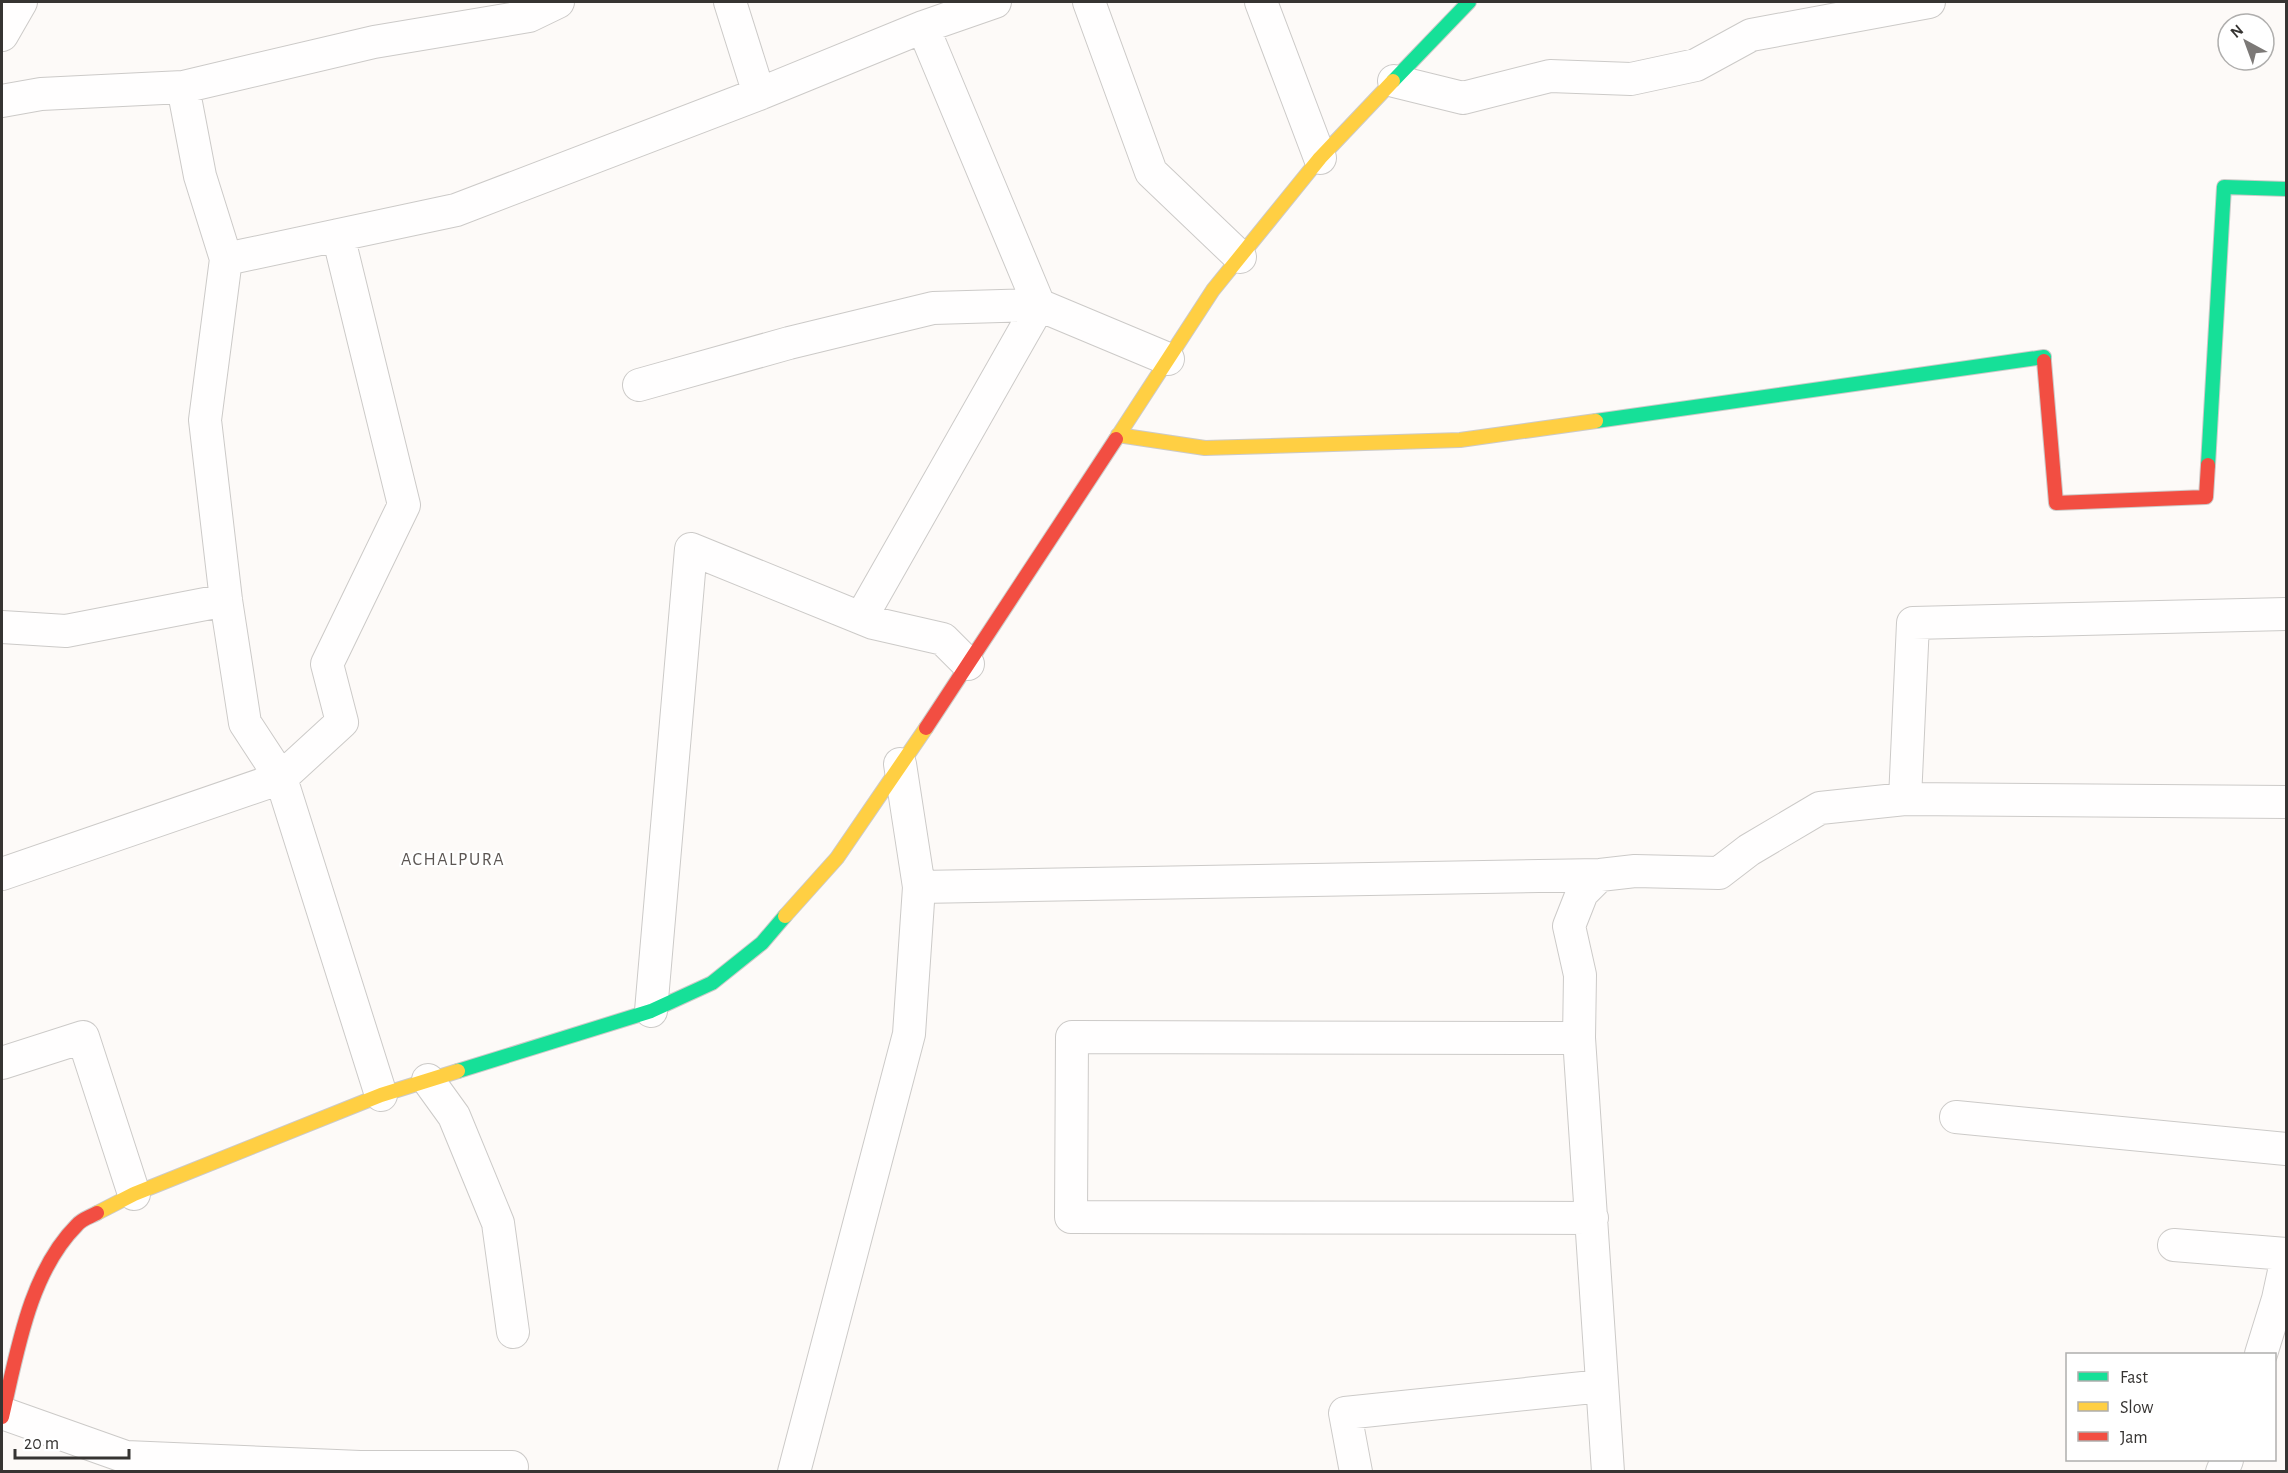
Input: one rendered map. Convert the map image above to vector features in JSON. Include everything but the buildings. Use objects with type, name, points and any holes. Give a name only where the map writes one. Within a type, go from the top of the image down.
[{"type":"street","points":[[2,35],[21,2]]},
{"type":"street","points":[[2,101],[41,94],[183,87],[374,42],[529,16],[558,2]]},
{"type":"street","points":[[730,2],[759,94]]},
{"type":"street","points":[[226,259],[456,210],[759,94],[923,27],[994,2]]},
{"type":"street","points":[[1089,2],[1151,172],[1240,257]]},
{"type":"street","points":[[1261,2],[1320,158]]},
{"type":"street","points":[[512,1467],[360,1467],[126,1457],[2,1414],[22,1331],[48,1262],[78,1223],[134,1194],[381,1095],[651,1011],[712,983],[762,943],[837,858],[968,664],[1213,290],[1320,158],[1469,2]]},
{"type":"street","points":[[1394,81],[1462,98],[1550,76],[1631,79],[1696,65],[1750,35],[1929,2]]},
{"type":"street","points":[[923,27],[1039,305]]},
{"type":"street","points":[[183,87],[200,176],[226,259],[205,420],[226,600],[245,723],[281,778],[381,1095]]},
{"type":"street","points":[[1118,435],[1205,448],[1460,440],[2044,357],[2056,503],[2206,497],[2224,187],[2286,189]]},
{"type":"street","points":[[2,874],[281,778],[342,722],[327,664],[404,505],[338,235]]},
{"type":"street","points":[[861,618],[1039,305]]},
{"type":"street","points":[[639,385],[789,343],[933,308],[1039,305],[1168,359]]},
{"type":"street","points":[[651,1011],[691,549],[873,623],[943,639],[968,664]]},
{"type":"street","points":[[2,627],[66,631],[226,600]]},
{"type":"street","points":[[1905,799],[1913,623],[2286,614]]},
{"type":"street","points":[[794,1472],[909,1034],[919,887],[900,764]]},
{"type":"street","points":[[919,887],[1600,875],[1635,871],[1719,873],[1749,850],[1820,808],[1905,799],[2286,802]]},
{"type":"street","points":[[1600,875],[1582,893],[1569,926],[1580,975],[1580,1038],[1608,1472]]},
{"type":"street","points":[[2,1063],[83,1037],[134,1194]]},
{"type":"street","points":[[1580,1038],[1072,1037],[1071,1217],[1592,1218]]},
{"type":"street","points":[[428,1080],[454,1116],[498,1222],[513,1332]]},
{"type":"street","points":[[1956,1117],[2286,1149]]},
{"type":"street","points":[[2174,1245],[2286,1254]]},
{"type":"street","points":[[2261,1353],[2278,1299],[2286,1262]]},
{"type":"street","points":[[1356,1472],[1345,1413],[1602,1386]]},
{"type":"traffic: fast","points":[[1393,81],[1469,2]]},
{"type":"traffic: fast","points":[[2208,465],[2224,187],[2286,189]]},
{"type":"traffic: fast","points":[[1596,421],[2044,357],[2044,361]]},
{"type":"traffic: fast","points":[[458,1071],[651,1011],[712,983],[762,943],[785,916]]},
{"type":"traffic: slow","points":[[1116,439],[1213,290],[1320,158],[1393,81]]},
{"type":"traffic: slow","points":[[1118,435],[1205,448],[1460,440],[1596,421]]},
{"type":"traffic: slow","points":[[785,916],[837,858],[926,728]]},
{"type":"traffic: slow","points":[[97,1213],[134,1194],[381,1095],[458,1071]]},
{"type":"traffic: jam","points":[[2044,361],[2056,503],[2206,497],[2208,465]]},
{"type":"traffic: jam","points":[[926,728],[1116,439]]},
{"type":"traffic: jam","points":[[2,1417],[27,1315],[47,1266],[77,1225],[97,1213]]},
{"type":"district","name":"ACHALPURA","points":[[453,859]]}]
